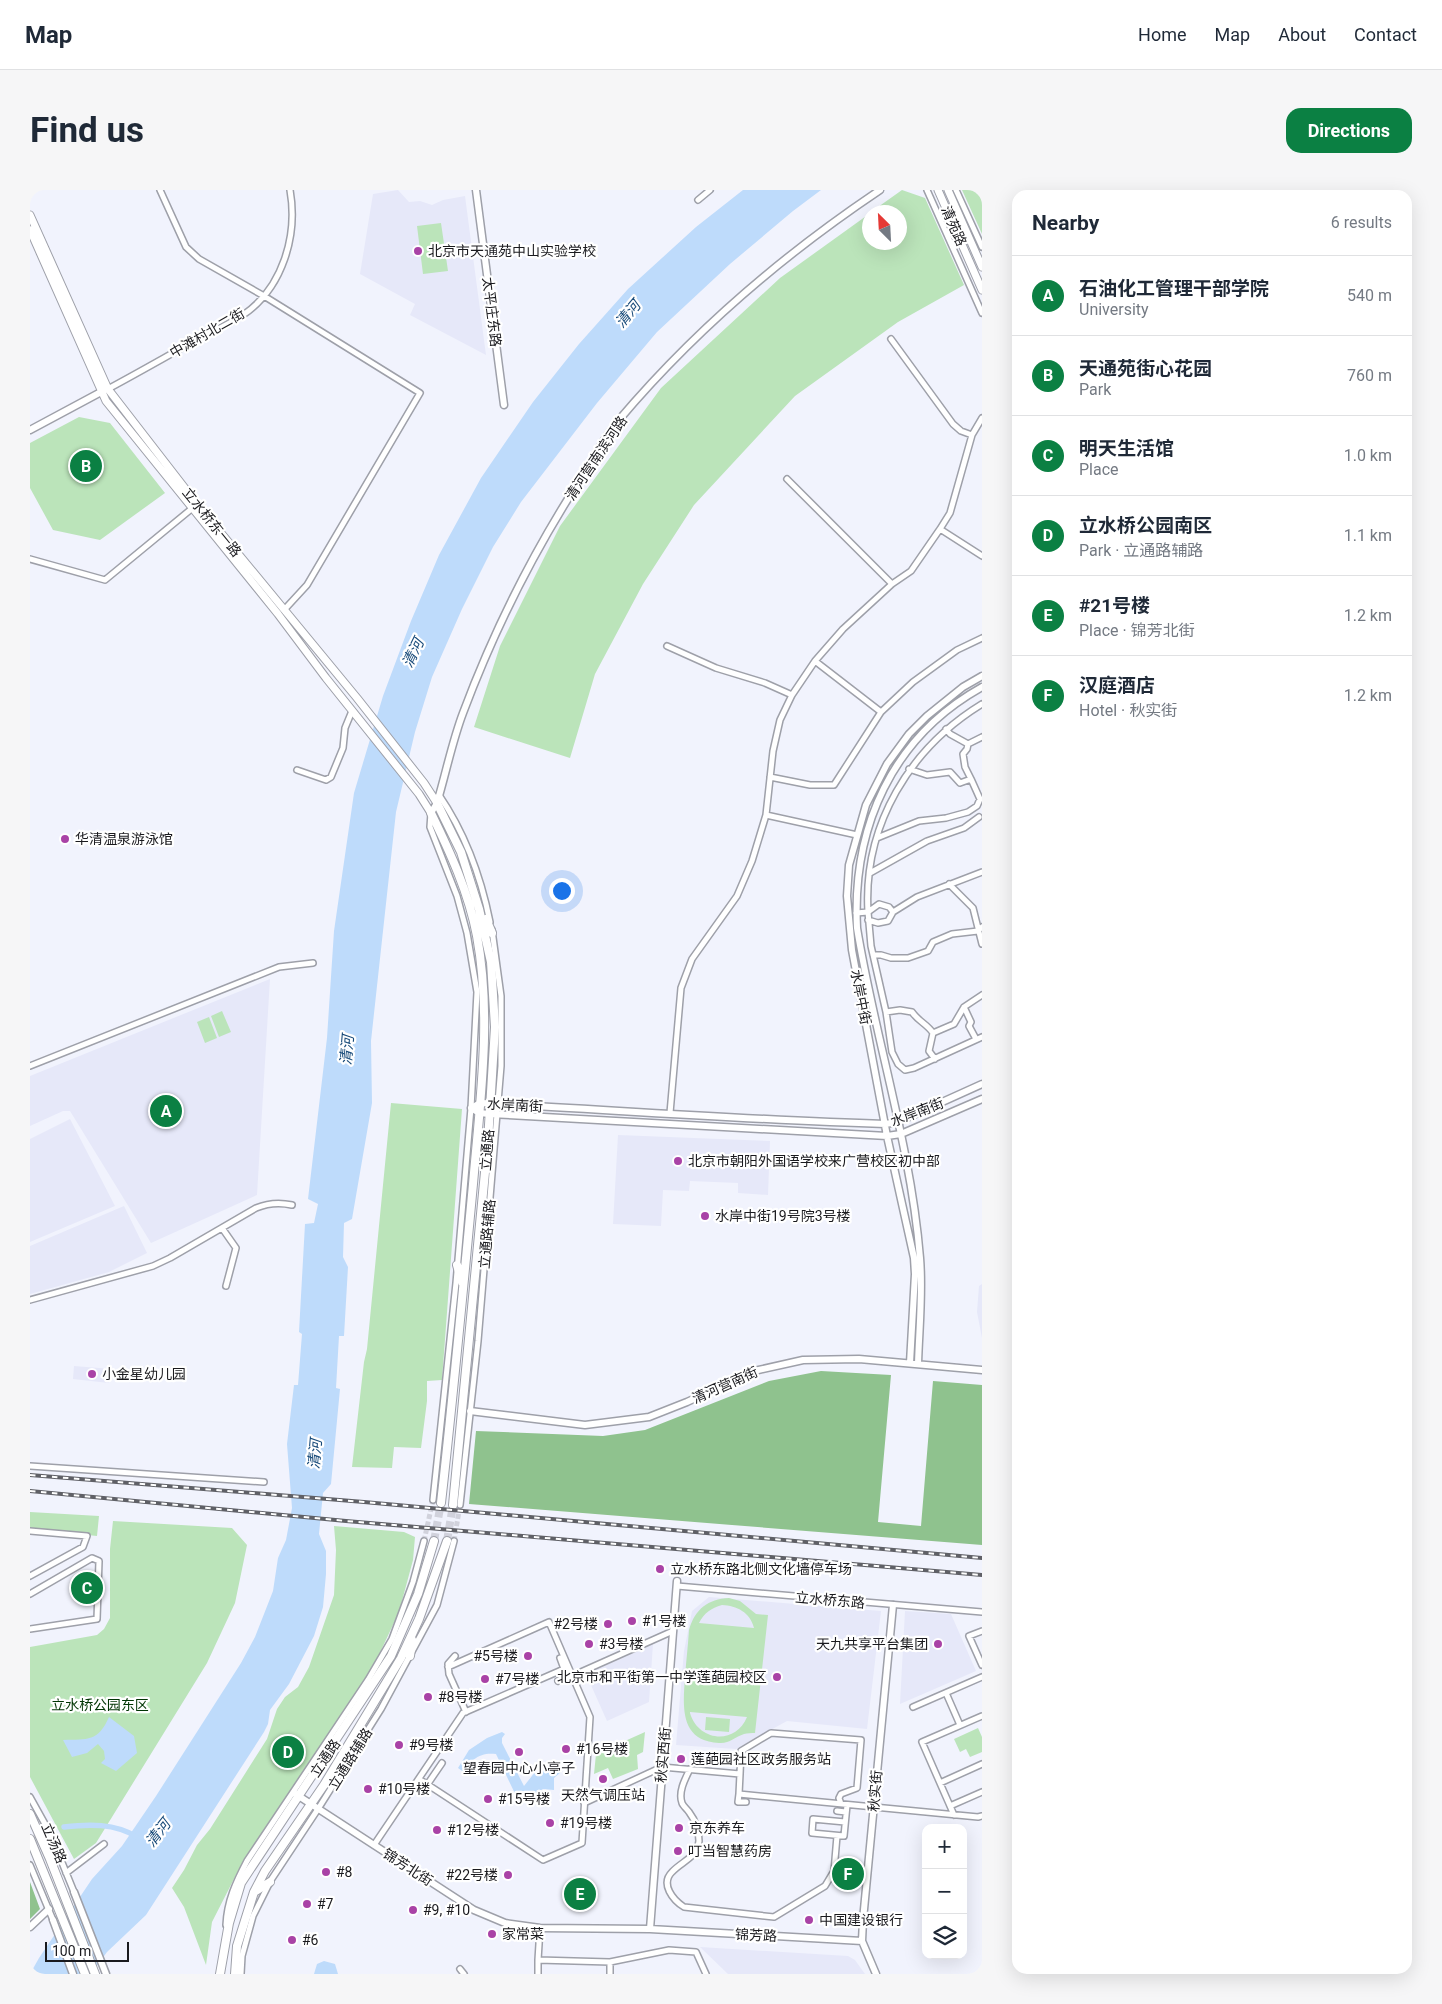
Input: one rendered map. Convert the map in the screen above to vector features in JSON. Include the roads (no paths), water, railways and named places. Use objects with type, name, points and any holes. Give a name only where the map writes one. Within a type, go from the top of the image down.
[{"type":"main road","name":"清苑路","points":[[938,190],[982,290]]},
{"type":"main road","name":"清苑路","points":[[948,190],[982,267]]},
{"type":"main road","name":"立水桥东一路","points":[[30,215],[105,390],[106,401],[284,610],[438,799]]},
{"type":"main road","name":"立水桥东一路","points":[[30,230],[105,390]]},
{"type":"main road","name":"立水桥东一路","points":[[195,506],[352,711],[419,794],[431,813]]},
{"type":"main road","name":"立通路","points":[[438,799],[461,852],[477,902],[489,953],[494,995],[495,1027],[494,1104],[480,1227],[457,1505]]},
{"type":"main road","name":"立通路","points":[[431,813],[458,873],[477,934],[485,1002],[480,1103],[464,1287],[453,1406],[441,1503]]},
{"type":"main road","points":[[477,902],[492,933]]},
{"type":"main road","points":[[480,1227],[489,1214]]},
{"type":"main road","points":[[457,1265],[464,1287]]},
{"type":"main road","name":"立通路","points":[[220,1974],[226,1938],[241,1882],[296,1794],[391,1656],[418,1594],[434,1541]]},
{"type":"main road","name":"立通路","points":[[235,1974],[237,1946],[254,1892],[265,1871],[315,1807],[400,1658],[420,1619],[450,1541]]},
{"type":"main road","points":[[410,1656],[412,1634]]},
{"type":"main road","name":"立汤路","points":[[30,1814],[50,1859],[95,1974]]},
{"type":"main road","name":"立汤路","points":[[30,1839],[85,1974]]},
{"type":"main road","points":[[254,1892],[270,1882]]},
{"type":"street","points":[[160,190],[186,247],[199,259],[264,296],[420,393],[307,585],[284,610]]},
{"type":"street","name":"中滩村北二街","points":[[105,390],[244,314],[264,296],[282,268],[290,240],[293,210],[290,190]]},
{"type":"street","name":"太平庄东路","points":[[476,190],[504,405]]},
{"type":"street","points":[[698,200],[710,190]]},
{"type":"street","name":"清河营南滨河路","points":[[431,813],[438,799],[463,715],[502,618],[550,526],[616,422],[685,348],[749,288],[827,226],[880,190]]},
{"type":"street","points":[[927,190],[982,313]]},
{"type":"street","points":[[956,190],[982,247]]},
{"type":"street","points":[[891,339],[953,424],[961,432],[972,435]]},
{"type":"street","points":[[30,430],[105,390]]},
{"type":"street","points":[[670,1113],[681,988],[692,959],[737,896],[752,861],[766,815],[772,751],[780,720],[792,694],[815,661],[843,630],[892,584],[910,571],[940,529],[950,513],[972,435],[982,418]]},
{"type":"street","points":[[787,479],[892,584]]},
{"type":"street","points":[[30,559],[105,580],[195,506]]},
{"type":"street","points":[[940,529],[982,556]]},
{"type":"street","points":[[770,777],[810,785],[834,785],[881,712],[913,682],[957,650],[982,638]]},
{"type":"street","points":[[667,646],[716,668],[766,683],[792,694]]},
{"type":"street","points":[[815,661],[881,712]]},
{"type":"street","name":"水岸中街","points":[[910,1363],[915,1274],[914,1258],[887,1136],[848,920],[849,865],[866,804],[887,764],[909,734],[941,704],[982,676]]},
{"type":"street","name":"水岸中街","points":[[918,1364],[920,1257],[901,1134],[862,955],[856,914],[859,861],[875,806],[892,772],[930,724],[963,698],[982,687]]},
{"type":"street","points":[[982,704],[946,729],[931,743],[909,770],[887,809],[877,838],[870,873],[868,896],[868,920],[873,955],[886,1012],[892,1052],[898,1064],[905,1070],[914,1068],[982,1037]]},
{"type":"street","points":[[297,770],[326,780],[331,777],[343,748],[345,728],[352,711]]},
{"type":"street","points":[[946,729],[950,734],[968,744]]},
{"type":"street","points":[[968,744],[982,737]]},
{"type":"street","points":[[877,838],[919,821],[946,818],[968,812],[977,806],[981,800],[965,766],[963,754],[968,749],[968,744]]},
{"type":"street","points":[[909,770],[928,774],[950,772],[960,783],[971,779]]},
{"type":"street","points":[[438,799],[462,834],[477,871],[485,896],[492,933],[502,1017],[494,1104]]},
{"type":"street","points":[[870,873],[927,841],[964,828],[981,817],[977,806]]},
{"type":"street","name":"立通路辅路","points":[[431,813],[430,827],[457,896],[473,965],[477,992],[471,1108],[433,1500]]},
{"type":"street","points":[[766,815],[857,835]]},
{"type":"street","points":[[868,920],[878,923],[888,922],[893,912],[917,896],[982,872]]},
{"type":"street","points":[[949,884],[973,908],[980,929],[982,944]]},
{"type":"street","points":[[856,914],[868,912],[879,904],[893,912]]},
{"type":"street","points":[[873,955],[908,958],[928,951],[933,942],[952,934],[980,929]]},
{"type":"street","points":[[30,1066],[278,967],[313,963]]},
{"type":"street","points":[[933,1032],[954,1024],[964,1007],[982,995]]},
{"type":"street","points":[[964,1007],[971,1022],[969,1026],[976,1040]]},
{"type":"street","points":[[886,1012],[900,1010],[912,1012],[917,1020],[926,1024],[933,1032]]},
{"type":"street","points":[[933,1032],[929,1051],[935,1059]]},
{"type":"street","name":"水岸南街","points":[[982,1084],[898,1122],[885,1124],[768,1120],[480,1103],[471,1108],[479,1113],[493,1114],[887,1136],[901,1134],[982,1098]]},
{"type":"street","name":"立通路辅路","points":[[457,1505],[470,1411],[489,1214],[493,1114]]},
{"type":"street","points":[[30,1300],[153,1266],[256,1208],[267,1204],[281,1203],[292,1205]]},
{"type":"street","points":[[222,1228],[236,1248],[226,1286]]},
{"type":"street","name":"清河营南街","points":[[470,1411],[585,1425],[649,1416],[687,1402],[754,1371],[787,1363],[841,1358],[982,1370]]},
{"type":"street","points":[[30,1466],[264,1482]]},
{"type":"street","points":[[30,1531],[87,1536],[83,1547],[30,1576]]},
{"type":"street","name":"立通路辅路","points":[[296,1794],[392,1639],[413,1582],[424,1541]]},
{"type":"street","name":"立通路辅路","points":[[241,1974],[242,1956],[253,1916],[270,1882],[315,1807],[381,1709],[437,1605],[450,1541]]},
{"type":"street","points":[[30,1594],[92,1558],[99,1561],[97,1619],[30,1629]]},
{"type":"street","name":"立水桥东路","points":[[677,1584],[982,1612]]},
{"type":"street","name":"秋实西街","points":[[650,1929],[677,1584]]},
{"type":"street","name":"秋实街","points":[[876,1974],[862,1941],[893,1605]]},
{"type":"street","points":[[419,1779],[543,1860],[582,1844],[590,1717],[548,1622],[448,1667]]},
{"type":"street","points":[[374,1845],[466,1712],[673,1631]]},
{"type":"street","points":[[982,1631],[969,1636],[982,1665]]},
{"type":"street","points":[[455,1656],[451,1659],[448,1667],[449,1674],[466,1712]]},
{"type":"street","points":[[560,1658],[569,1673]]},
{"type":"street","points":[[558,1681],[569,1673]]},
{"type":"street","points":[[913,1707],[982,1677]]},
{"type":"street","points":[[946,1693],[960,1725]]},
{"type":"street","points":[[954,1815],[922,1742],[982,1716]]},
{"type":"street","points":[[746,1802],[738,1802],[741,1751],[771,1733],[861,1740],[857,1788],[841,1794],[839,1798],[844,1804],[846,1812],[844,1836],[812,1833],[813,1820],[845,1822]]},
{"type":"street","points":[[427,1785],[442,1763]]},
{"type":"street","points":[[940,1783],[982,1764]]},
{"type":"street","points":[[584,1803],[662,1768],[740,1774]]},
{"type":"street","points":[[690,1769],[683,1782],[681,1797],[682,1804],[697,1827],[699,1842],[692,1858],[670,1873],[667,1882],[669,1892],[674,1901],[684,1907],[774,1917],[825,1886],[834,1871],[837,1836]]},
{"type":"street","points":[[950,1806],[982,1792]]},
{"type":"street","name":"锦芳北街","points":[[296,1794],[474,1910],[505,1923],[540,1928],[650,1929]]},
{"type":"street","points":[[739,1794],[954,1815],[982,1816]]},
{"type":"street","name":"立汤路","points":[[30,1797],[50,1833],[74,1892]]},
{"type":"street","points":[[837,1811],[846,1812]]},
{"type":"street","points":[[66,1873],[104,1844]]},
{"type":"street","points":[[50,1859],[30,1867],[49,1909],[73,1974]]},
{"type":"street","points":[[74,1892],[106,1974]]},
{"type":"street","points":[[30,1927],[49,1909]]},
{"type":"street","points":[[538,1974],[540,1928]]},
{"type":"street","name":"锦芳路","points":[[650,1929],[862,1941]]},
{"type":"street","points":[[538,1960],[610,1962],[670,1950],[696,1952],[706,1974]]},
{"type":"street","points":[[610,1962],[610,1974]]},
{"type":"street","points":[[460,1969],[464,1974]]},
{"type":"water","name":"清河","points":[[743,190],[821,190],[730,264],[657,332],[597,403],[521,502],[493,547],[462,609],[432,677],[415,732],[396,812],[371,1041],[372,1103],[352,1219],[344,1223],[343,1257],[348,1267],[344,1336],[339,1336],[336,1388],[340,1389],[331,1484],[323,1493],[319,1534],[326,1551],[323,1607],[314,1636],[289,1684],[270,1710],[268,1724],[264,1732],[146,1915],[107,1952],[91,1974],[30,1974],[92,1879],[122,1846],[156,1796],[241,1663],[255,1637],[273,1591],[278,1558],[286,1540],[292,1508],[287,1444],[294,1385],[298,1385],[302,1334],[299,1332],[305,1224],[314,1223],[318,1204],[308,1199],[327,1038],[334,931],[354,793],[383,696],[411,621],[439,555],[481,478],[533,402],[579,344],[628,289],[696,227]]},
{"type":"water","points":[[109,1717],[134,1736],[137,1753],[116,1771],[101,1763],[105,1759],[104,1751],[98,1744],[87,1753],[72,1757],[63,1740],[91,1738],[101,1731]]},
{"type":"water","points":[[502,1732],[505,1734],[502,1738],[502,1743],[524,1786],[539,1767],[546,1765],[561,1772],[554,1778],[554,1790],[543,1789],[520,1804],[496,1754],[484,1754],[476,1758],[473,1760],[472,1770],[465,1773],[458,1768],[469,1750],[487,1738]]},
{"type":"water","points":[[324,1961],[335,1964],[338,1974],[314,1974],[317,1964]]},
{"type":"waterway","name":"清河","points":[[64,1827],[82,1825],[111,1827],[129,1832],[137,1837]]},
{"type":"tunnel","points":[[424,1541],[433,1500]]},
{"type":"tunnel","points":[[434,1541],[441,1503]]},
{"type":"tunnel","points":[[447,1541],[453,1505]]},
{"type":"tunnel","points":[[454,1541],[460,1505]]},
{"type":"railway","points":[[30,1475],[364,1502],[982,1558]]},
{"type":"railway","points":[[30,1491],[346,1521],[982,1575]]},
{"type":"place","name":"北京市天通苑中山实验学校","points":[[418,251]]},
{"type":"place","name":"天通苑街心花园","points":[[86,466]]},
{"type":"place","name":"华清温泉游泳馆","points":[[65,839]]},
{"type":"place","name":"石油化工管理干部学院","points":[[166,1111]]},
{"type":"place","name":"北京市朝阳外国语学校来广营校区初中部","points":[[678,1161]]},
{"type":"place","name":"水岸中街19号院3号楼","points":[[705,1216]]},
{"type":"place","name":"小金星幼儿园","points":[[92,1374]]},
{"type":"place","name":"立水桥东路北侧文化墙停车场","points":[[660,1569]]},
{"type":"place","name":"明天生活馆","points":[[87,1588]]},
{"type":"place","name":"#1号楼","points":[[632,1621]]},
{"type":"place","name":"#2号楼","points":[[608,1624]]},
{"type":"place","name":"#3号楼","points":[[589,1644]]},
{"type":"place","name":"天九共享平台集团","points":[[938,1644]]},
{"type":"place","name":"#5号楼","points":[[528,1656]]},
{"type":"place","name":"北京市和平街第一中学莲葩园校区","points":[[777,1677]]},
{"type":"place","name":"#7号楼","points":[[485,1679]]},
{"type":"place","name":"#8号楼","points":[[428,1697]]},
{"type":"place","name":"#9号楼","points":[[399,1745]]},
{"type":"place","name":"#16号楼","points":[[566,1749]]},
{"type":"place","name":"立水桥公园南区","points":[[288,1752]]},
{"type":"place","name":"望春园中心小亭子","points":[[519,1752]]},
{"type":"place","name":"莲葩园社区政务服务站","points":[[681,1759]]},
{"type":"place","name":"天然气调压站","points":[[603,1779]]},
{"type":"place","name":"#10号楼","points":[[368,1789]]},
{"type":"place","name":"#15号楼","points":[[488,1799]]},
{"type":"place","name":"#19号楼","points":[[550,1823]]},
{"type":"place","name":"京东养车","points":[[679,1828]]},
{"type":"place","name":"#12号楼","points":[[437,1830]]},
{"type":"place","name":"叮当智慧药房","points":[[678,1851]]},
{"type":"place","name":"#8","points":[[326,1872]]},
{"type":"place","name":"汉庭酒店","points":[[848,1874]]},
{"type":"place","name":"#22号楼","points":[[508,1875]]},
{"type":"place","name":"#21号楼","points":[[580,1894]]},
{"type":"place","name":"#7","points":[[307,1904]]},
{"type":"place","name":"#9, #10","points":[[413,1910]]},
{"type":"place","name":"中国建设银行","points":[[809,1920]]},
{"type":"place","name":"家常菜","points":[[492,1934]]},
{"type":"place","name":"#6","points":[[292,1940]]},
{"type":"park label","name":"立水桥公园东区","points":[[100,1705]]}]
